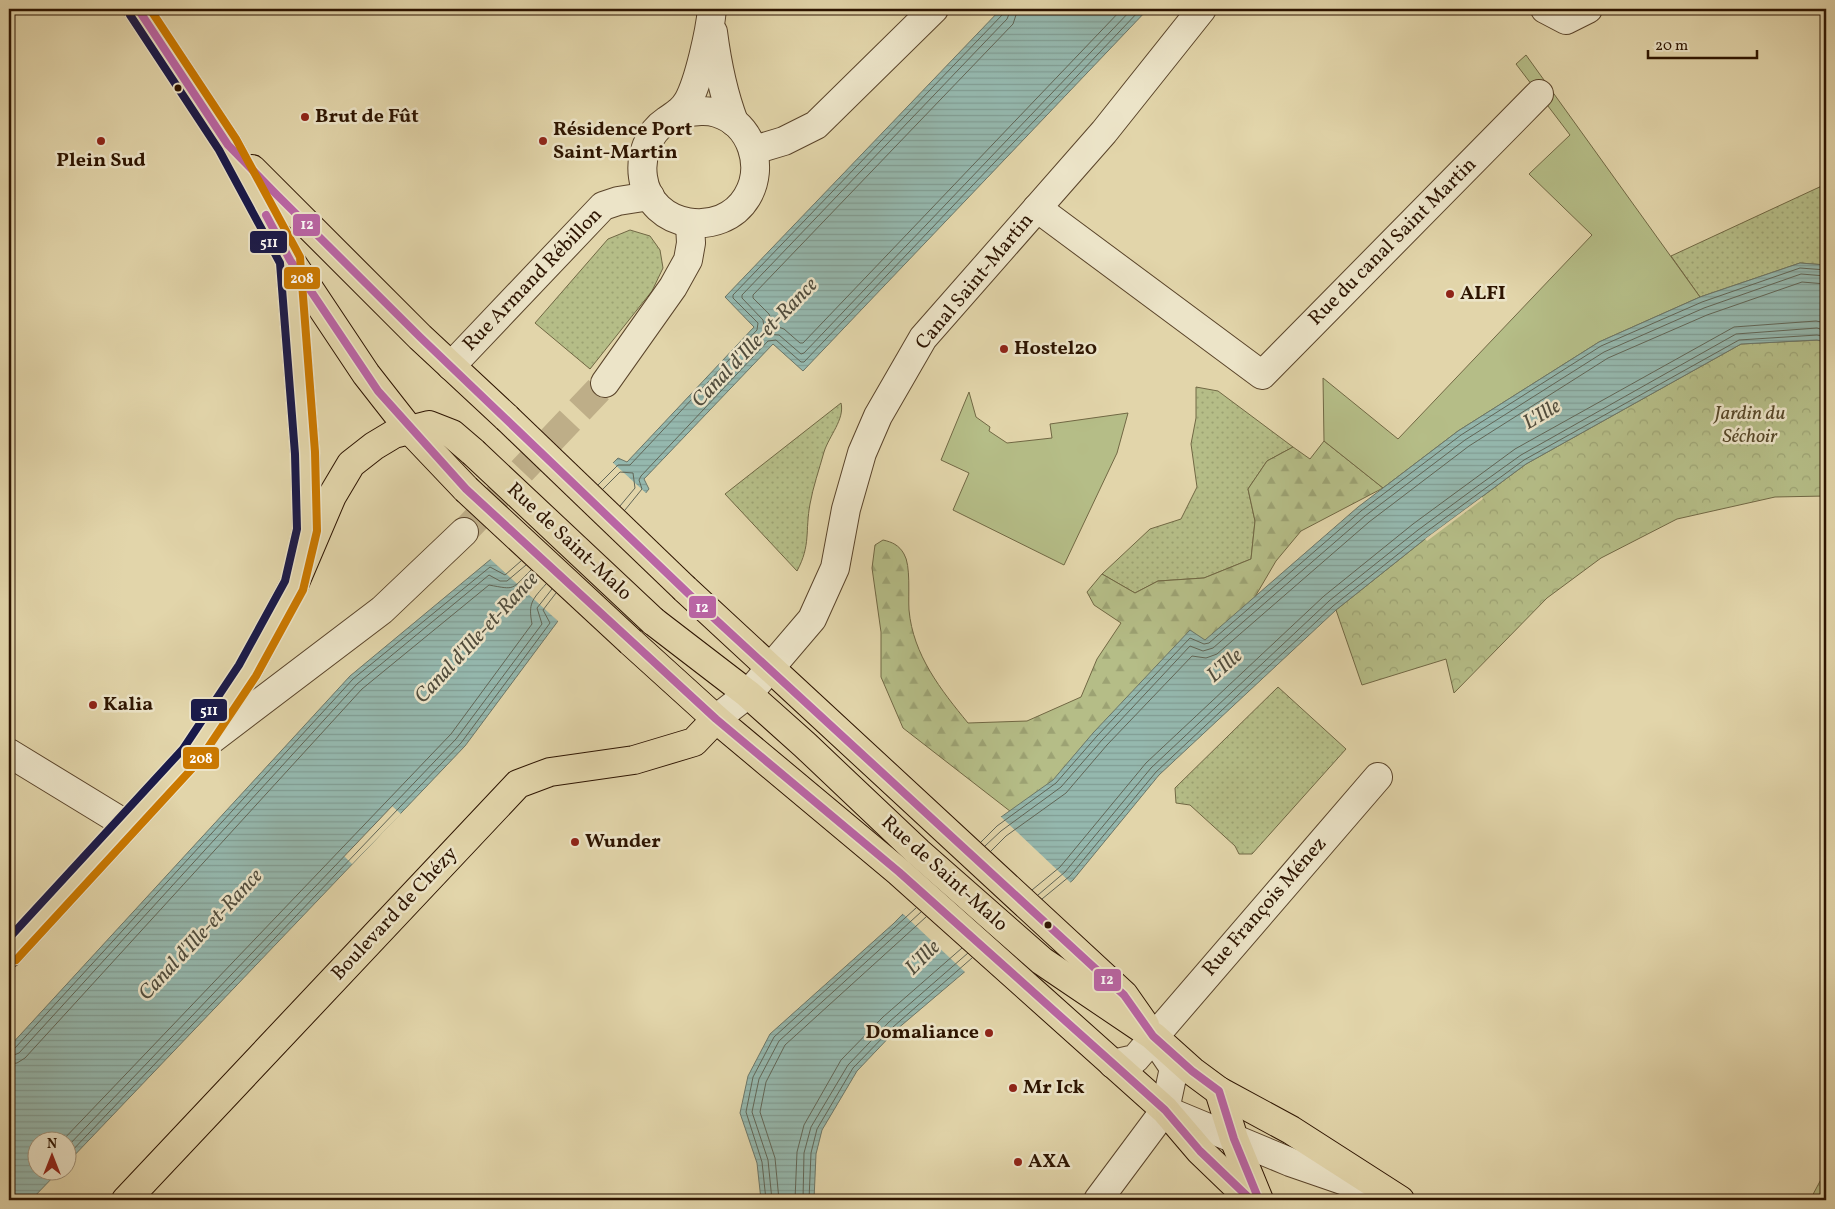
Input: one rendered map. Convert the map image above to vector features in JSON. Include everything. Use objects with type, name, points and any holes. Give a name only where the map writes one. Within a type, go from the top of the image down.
[{"type":"main road","name":"Rue de Saint-Malo","points":[[138,9],[228,145],[290,260],[378,391],[409,429],[466,489],[716,719],[899,872],[1165,1110],[1200,1151],[1251,1200]]},
{"type":"main road","name":"Rue de Saint-Malo","points":[[228,145],[450,366],[507,418],[716,620],[1124,995],[1153,1036]]},
{"type":"main road","points":[[290,260],[305,453],[307,530],[294,585]]},
{"type":"main road","name":"Rue de Saint-Malo","points":[[409,429],[429,425],[452,434],[653,620],[748,694],[918,852],[1042,961],[1153,1036],[1192,1071],[1219,1091],[1291,1130],[1397,1200]]},
{"type":"main road","points":[[9,953],[191,755],[248,670],[294,585],[332,496],[351,464],[374,446],[409,429]]},
{"type":"main road","points":[[716,620],[724,657],[724,676],[716,719]]},
{"type":"main road","name":"Boulevard de Chézy","points":[[126,1200],[518,784],[550,772],[634,760],[694,742],[716,719]]},
{"type":"main road","points":[[1219,1091],[1234,1139],[1259,1200]]},
{"type":"street","points":[[754,150],[784,141],[816,126],[934,9]]},
{"type":"street","name":"Canal Saint-Martin","points":[[769,667],[812,619],[835,568],[846,509],[862,454],[878,416],[923,338],[1104,132],[1202,9]]},
{"type":"street","points":[[1545,9],[1566,20],[1588,9]]},
{"type":"street","points":[[712,14],[717,63],[726,102],[734,122]]},
{"type":"street","points":[[679,114],[689,99],[712,14]]},
{"type":"street","name":"Rue du canal Saint Martin","points":[[1037,208],[1262,375],[1539,94]]},
{"type":"street","points":[[698,110],[717,113],[734,122],[746,135],[754,150],[756,170],[752,188],[742,205],[727,217],[710,224],[690,224],[674,219],[660,209],[650,196],[643,179],[642,162],[647,145],[654,132],[666,121],[679,114],[698,110]]},
{"type":"street","name":"Rue Armand Rébillon","points":[[450,366],[603,206],[618,200],[650,196]]},
{"type":"street","points":[[605,383],[673,287],[688,260],[691,243],[690,224]]},
{"type":"street","points":[[191,755],[374,616],[464,532]]},
{"type":"street","points":[[716,719],[748,694],[769,667]]},
{"type":"street","points":[[9,753],[127,825]]},
{"type":"street","name":"Rue François Ménez","points":[[1113,1064],[1135,1059],[1378,777]]},
{"type":"street","points":[[1098,1200],[1165,1110],[1174,1068],[1153,1036]]},
{"type":"street","points":[[1165,1110],[1234,1139],[1397,1200]]},
{"type":"green space","points":[[1526,55],[1700,297],[1599,342],[1458,431],[1383,488],[1324,441],[1323,378],[1398,439],[1592,235],[1529,174],[1570,135],[1516,64]]},
{"type":"green space","points":[[1826,184],[1826,265],[1800,263],[1700,297],[1671,256]]},
{"type":"green space","points":[[630,230],[650,236],[660,250],[663,268],[652,291],[590,369],[535,323],[608,239]]},
{"type":"green space","name":"Jardin du Séchoir","points":[[1817,340],[1826,342],[1826,496],[1775,497],[1677,519],[1601,558],[1547,598],[1454,693],[1446,659],[1362,685],[1336,610],[1425,539],[1526,464],[1741,344]]},
{"type":"green space","points":[[1196,387],[1218,391],[1293,447],[1267,461],[1248,489],[1255,521],[1251,559],[1204,578],[1158,581],[1135,593],[1102,574],[1150,529],[1181,519],[1197,487],[1191,444],[1196,418]]},
{"type":"green space","points":[[969,392],[976,417],[990,427],[989,431],[1007,443],[1052,438],[1050,424],[1128,413],[1117,453],[1064,565],[953,510],[969,473],[941,460]]},
{"type":"green space","points":[[841,403],[841,415],[826,446],[813,491],[806,545],[797,571],[725,494]]},
{"type":"green space","points":[[1324,441],[1383,488],[1301,531],[1276,561],[1235,631],[1015,815],[903,728],[881,677],[881,632],[872,568],[875,545],[883,540],[898,546],[904,554],[908,565],[909,610],[916,642],[930,671],[968,723],[1027,721],[1081,697],[1097,659],[1121,623],[1094,605],[1087,592],[1102,574],[1135,593],[1158,581],[1204,578],[1251,559],[1255,521],[1248,489],[1267,461],[1293,447],[1310,459]]},
{"type":"green space","points":[[1278,687],[1346,749],[1252,854],[1239,854],[1235,846],[1190,805],[1176,803],[1175,788]]},
{"type":"green space","points":[[1826,1170],[1826,1200],[1810,1200]]},
{"type":"water","name":"Canal d'Ille-et-Rance","points":[[1001,9],[1148,9],[803,371],[773,344],[644,479],[649,489],[548,611],[558,621],[465,746],[78,1152],[78,1132],[28,1132],[28,1182],[48,1182],[31,1200],[9,1200],[9,1047],[350,676],[491,559],[504,571],[618,458],[627,462],[754,327],[725,297]]},
{"type":"water","name":"L'Ille","points":[[1800,263],[1826,265],[1826,342],[1817,340],[1741,344],[1526,464],[1425,539],[1336,610],[1159,775],[1073,880],[896,1030],[857,1071],[822,1130],[816,1154],[814,1200],[761,1200],[757,1163],[740,1113],[748,1076],[770,1034],[893,924],[994,822],[1053,780],[1093,733],[1190,630],[1205,640],[1358,507],[1458,431],[1599,342],[1700,297]]},
{"type":"pier","points":[[611,461],[648,495],[551,611],[560,620],[560,623],[489,558],[492,557],[504,567]]},
{"type":"pier","points":[[1482,497],[1483,499],[1427,541],[1425,539]]},
{"type":"pier","points":[[392,806],[401,814],[352,864],[344,856]]},
{"type":"pier","points":[[999,815],[1072,884],[966,973],[901,912]]},
{"type":"tunnel","points":[[464,532],[605,383]]},
{"type":"transit line","name":"12","points":[[138,9],[228,145],[276,194],[420,337],[716,620],[1124,995],[1153,1036],[1192,1071],[1219,1091],[1234,1139],[1259,1200]]},
{"type":"transit line","name":"208","points":[[16,960],[199,761],[256,676],[303,590],[317,531],[315,452],[300,257],[236,139],[150,9]]},
{"type":"transit line","name":"511","points":[[9,938],[183,749],[239,665],[285,581],[297,529],[295,454],[280,263],[219,150],[130,15]]},
{"type":"transit line","name":"12","points":[[266,215],[290,260],[378,391],[466,489],[716,719],[899,872],[1165,1110],[1200,1151],[1247,1196]]},
{"type":"place","name":"Brut de Fût","points":[[305,117]]},
{"type":"place","name":"Plein Sud","points":[[101,141]]},
{"type":"place","name":"Résidence Port Saint-Martin","points":[[543,141]]},
{"type":"place","name":"ALFI","points":[[1450,294]]},
{"type":"place","name":"Hostel20","points":[[1004,349]]},
{"type":"place","name":"Kalia","points":[[93,705]]},
{"type":"place","name":"Wunder","points":[[575,842]]},
{"type":"place","name":"Domaliance","points":[[989,1033]]},
{"type":"place","name":"Mr Ick","points":[[1013,1088]]},
{"type":"place","name":"AXA","points":[[1018,1162]]}]
